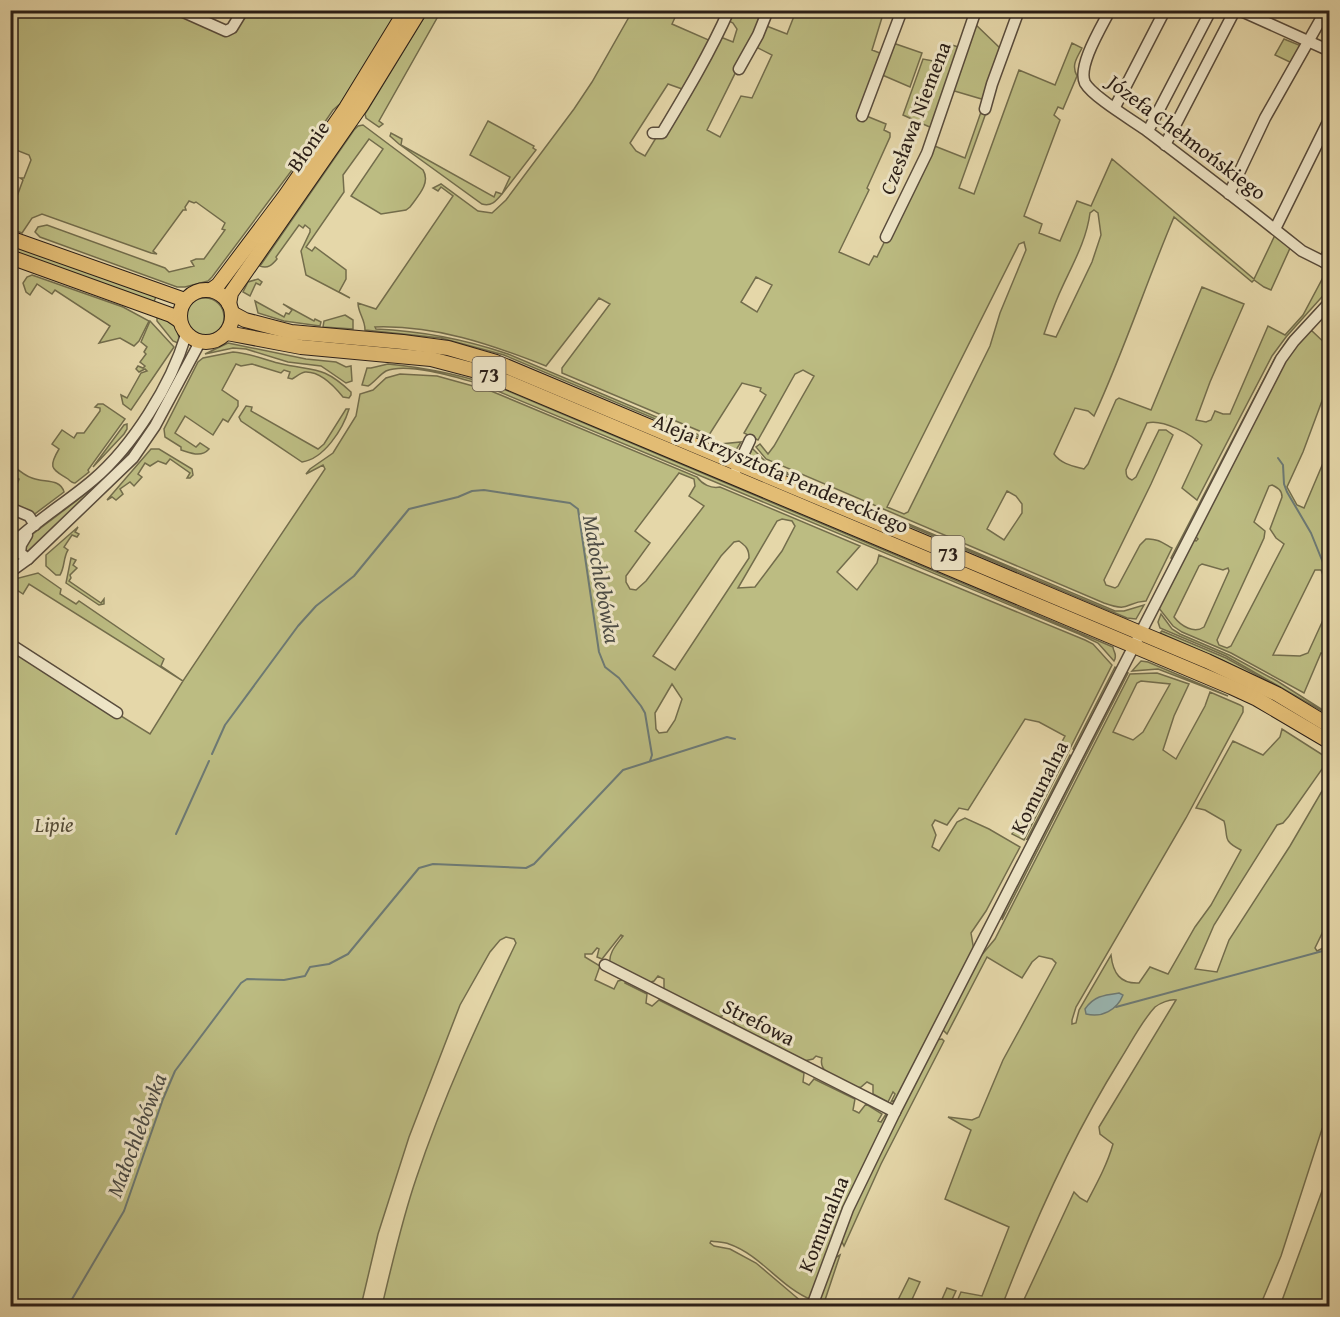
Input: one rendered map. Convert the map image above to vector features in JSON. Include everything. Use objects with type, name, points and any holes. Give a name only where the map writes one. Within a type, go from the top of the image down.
[{"type":"main road","name":"Błonie","points":[[211,290],[218,285],[285,196],[346,108],[406,10]]},
{"type":"main road","name":"Błonie","points":[[231,308],[231,293],[369,94],[420,10]]},
{"type":"main road","points":[[10,238],[185,300]]},
{"type":"main road","points":[[10,257],[171,315],[180,321]]},
{"type":"main road","points":[[200,342],[186,335],[180,321],[180,311],[185,300],[197,291],[211,290]]},
{"type":"main road","name":"73","points":[[211,290],[222,295],[231,308]]},
{"type":"main road","points":[[227,333],[232,320],[231,308]]},
{"type":"main road","name":"Aleja Krzysztofa Pendereckiego","points":[[231,308],[245,320],[291,332],[448,348],[482,357],[736,470],[1137,639],[1259,684],[1329,726]]},
{"type":"main road","name":"73","points":[[200,342],[212,342],[227,333]]},
{"type":"main road","name":"Aleja Krzysztofa Pendereckiego","points":[[227,333],[301,347],[431,359],[464,367],[488,374],[736,470]]},
{"type":"main road","name":"Aleja Krzysztofa Pendereckiego","points":[[1137,639],[1257,699],[1329,742]]},
{"type":"street","points":[[179,10],[226,30],[232,28],[243,10]]},
{"type":"street","points":[[653,134],[662,133],[672,117],[729,10]]},
{"type":"street","points":[[739,69],[758,35],[768,10]]},
{"type":"street","points":[[862,116],[887,55],[902,10]]},
{"type":"street","name":"Czesława Niemena","points":[[886,237],[927,153],[976,10]]},
{"type":"street","points":[[985,109],[1018,10]]},
{"type":"street","name":"Józefa Chełmońskiego","points":[[1110,10],[1085,62],[1083,73],[1085,82],[1095,93],[1148,131],[1302,251],[1326,264]]},
{"type":"street","points":[[1114,107],[1165,10]]},
{"type":"street","points":[[1148,131],[1211,10]]},
{"type":"street","points":[[1165,145],[1237,10],[1329,51]]},
{"type":"street","points":[[1229,194],[1265,118],[1326,10]]},
{"type":"street","points":[[1275,229],[1329,118]]},
{"type":"street","points":[[1326,264],[1329,249]]},
{"type":"street","name":"Komunalna","points":[[812,1306],[848,1209],[895,1112],[1281,359],[1329,302]]},
{"type":"street","points":[[10,546],[102,472],[128,443],[158,397],[186,335]]},
{"type":"street","points":[[10,572],[28,559],[133,458],[159,420],[200,342]]},
{"type":"street","points":[[736,470],[750,440]]},
{"type":"street","points":[[10,508],[29,516],[34,525]]},
{"type":"street","points":[[28,559],[20,553],[20,549],[23,540],[34,525]]},
{"type":"street","points":[[10,644],[117,713]]},
{"type":"street","name":"Strefowa","points":[[605,965],[895,1112]]},
{"type":"green space","points":[[633,10],[678,11],[672,24],[711,41],[685,90],[668,84],[630,143],[636,151],[645,156],[718,36],[733,42],[737,29],[727,20],[731,11],[766,11],[707,130],[720,137],[741,96],[752,98],[772,55],[754,46],[764,25],[787,34],[796,11],[884,11],[872,50],[885,55],[864,115],[886,124],[884,130],[890,133],[890,137],[867,188],[869,190],[839,252],[869,265],[874,256],[877,257],[932,145],[965,158],[982,109],[987,110],[959,188],[974,194],[1019,70],[1055,85],[1072,43],[1082,48],[1075,65],[1077,76],[1063,109],[1058,107],[1054,115],[1060,120],[1024,216],[1042,224],[1039,233],[1060,241],[1077,201],[1091,206],[1112,159],[1254,279],[1276,233],[1291,246],[1271,290],[1254,280],[1252,282],[1174,217],[1094,416],[1088,411],[1075,408],[1054,454],[1064,462],[1076,467],[1084,469],[1088,464],[1116,400],[1119,398],[1151,410],[1202,287],[1244,304],[1196,420],[1206,422],[1211,420],[1215,411],[1230,414],[1268,326],[1285,335],[1303,315],[1327,270],[1330,273],[1329,289],[1272,356],[1197,500],[1182,488],[1202,445],[1176,428],[1161,423],[1147,423],[1126,470],[1127,476],[1132,480],[1136,477],[1159,430],[1166,430],[1173,435],[1104,580],[1106,585],[1115,588],[1118,586],[1140,545],[1146,539],[1157,540],[1172,548],[1146,601],[1124,607],[1113,606],[766,459],[756,447],[760,444],[768,454],[774,446],[814,376],[803,370],[795,374],[758,440],[744,433],[766,395],[760,391],[761,388],[742,383],[709,435],[562,373],[562,368],[610,304],[599,298],[546,366],[483,343],[441,333],[397,327],[375,327],[376,329],[443,337],[508,354],[720,444],[741,442],[736,450],[724,448],[504,355],[441,338],[365,330],[358,303],[376,309],[453,196],[441,187],[438,191],[433,188],[441,184],[478,211],[492,213],[506,200],[592,82]],"holes":[[[1094,210],[1098,213],[1101,235],[1092,262],[1056,337],[1044,334],[1081,246],[1090,213]],[[1024,242],[1026,250],[1000,313],[990,346],[908,512],[904,514],[887,507],[1019,244]],[[756,277],[772,285],[757,312],[741,302]],[[1007,491],[1016,496],[1022,504],[1022,513],[1004,540],[987,529]]]},
{"type":"green space","points":[[10,11],[171,11],[221,33],[247,11],[398,11],[341,103],[333,110],[295,166],[212,277],[208,281],[177,287],[40,237],[35,232],[38,227],[47,225],[165,268],[169,272],[194,266],[191,261],[204,259],[225,230],[222,229],[225,223],[196,202],[189,201],[185,207],[186,210],[183,210],[153,251],[157,254],[42,214],[32,218],[22,233],[11,229],[11,204],[16,199],[23,180],[20,178],[24,178],[31,160],[29,155],[11,148]]},
{"type":"green space","points":[[428,11],[441,11],[379,121],[383,124],[379,127],[366,118],[365,114]]},
{"type":"green space","points":[[974,23],[1002,50],[985,100],[951,90]]},
{"type":"green space","points":[[1284,39],[1304,47],[1294,64],[1275,55]]},
{"type":"green space","points":[[893,43],[922,53],[910,87],[880,74]]},
{"type":"green space","points":[[945,43],[962,48],[934,129],[903,115],[923,59],[944,63],[940,56]]},
{"type":"green space","points":[[488,121],[534,146],[536,150],[502,194],[510,177],[470,155]]},
{"type":"green space","points":[[363,125],[423,170],[425,185],[406,210],[381,214],[351,196],[383,149],[369,139],[343,175],[344,192],[306,247],[312,251],[315,247],[346,270],[346,279],[339,292],[350,298],[306,275],[301,251],[310,229],[305,225],[303,228],[299,225],[273,263],[268,267],[260,266],[354,130]]},
{"type":"green space","points":[[391,133],[402,139],[401,145],[494,197],[496,192],[502,194],[491,204],[482,204],[399,144],[390,136]]},
{"type":"green space","points":[[10,242],[157,294],[153,304],[11,253]]},
{"type":"green space","points":[[32,275],[123,307],[149,321],[139,341],[134,346],[120,338],[99,343],[110,326],[55,290],[52,294],[37,284],[30,295],[26,292],[23,283],[27,277]]},
{"type":"green space","points":[[258,279],[262,282],[260,285],[256,283],[250,296],[243,292],[248,282]]},
{"type":"green space","points":[[1329,295],[1329,298],[1289,343],[1174,560],[1171,558],[1275,358],[1288,339]]},
{"type":"green space","points":[[205,298],[219,303],[224,317],[219,331],[205,336],[191,331],[186,317],[191,303]]},
{"type":"green space","points":[[255,301],[284,317],[292,310],[283,304],[314,321],[315,319],[321,322],[320,326],[284,321],[258,313]]},
{"type":"green space","points":[[157,314],[177,328],[178,343],[173,341],[157,321]]},
{"type":"green space","points":[[345,315],[353,320],[353,329],[323,327],[324,321]]},
{"type":"green space","points":[[150,321],[174,347],[131,410],[123,404],[121,395],[127,398],[141,373],[147,371],[145,369],[139,372],[136,369],[138,366],[143,368],[145,366],[140,362],[146,354],[144,352],[147,347],[141,342]]},
{"type":"green space","points":[[1309,331],[1312,331],[1329,347],[1329,382],[1303,452],[1287,487],[1297,505],[1304,508],[1329,449],[1329,590],[1321,570],[1315,570],[1273,655],[1300,656],[1308,653],[1329,607],[1329,656],[1321,653],[1304,693],[1231,653],[1182,632],[1173,626],[1158,607],[1193,539],[1196,541],[1198,539],[1195,536],[1288,354]],"holes":[[[1272,485],[1279,490],[1282,497],[1270,529],[1284,544],[1231,646],[1227,648],[1219,645],[1217,640],[1264,538],[1265,531],[1254,522],[1269,486]],[[1202,564],[1223,570],[1228,568],[1229,571],[1204,627],[1196,630],[1184,626],[1174,617]]]},
{"type":"green space","points":[[228,343],[306,359],[336,362],[346,367],[351,366],[352,381],[346,383],[321,366],[288,362],[246,349],[233,348],[205,354]]},
{"type":"green space","points":[[233,352],[317,370],[341,383],[351,392],[351,395],[349,398],[343,397],[327,380],[311,372],[305,372],[292,379],[288,378],[290,372],[284,370],[281,373],[252,364],[241,366],[236,364],[222,390],[238,401],[238,406],[228,422],[223,419],[213,435],[185,416],[175,433],[196,447],[200,443],[209,449],[199,454],[181,450],[181,447],[165,437],[164,429],[198,362],[203,358]]},
{"type":"green space","points":[[183,355],[187,356],[158,412],[127,457],[29,552],[24,549],[30,536],[98,483],[134,445],[167,390]]},
{"type":"green space","points":[[388,364],[448,373],[506,390],[1113,647],[1115,659],[1114,661],[1098,643],[1079,634],[483,385],[434,372],[407,368],[386,371],[368,386],[362,385],[367,368]]},
{"type":"green space","name":"Lipie","points":[[400,374],[437,376],[491,391],[697,477],[707,485],[720,487],[860,546],[837,572],[857,590],[877,563],[879,555],[1085,640],[1093,644],[1112,665],[1024,840],[1012,834],[1065,736],[1039,722],[1025,719],[968,810],[959,808],[947,825],[935,820],[932,825],[936,835],[932,847],[939,851],[957,822],[965,818],[1020,847],[986,911],[971,933],[974,951],[896,1100],[891,1102],[895,1094],[893,1092],[888,1102],[873,1094],[873,1085],[867,1082],[857,1088],[833,1077],[824,1069],[822,1058],[816,1056],[804,1061],[737,1027],[732,1019],[734,1014],[728,1010],[722,1016],[717,1017],[668,993],[664,989],[664,979],[658,976],[654,981],[648,983],[610,964],[612,952],[623,936],[621,935],[602,959],[597,957],[599,949],[597,948],[592,954],[585,954],[585,957],[600,966],[595,980],[614,989],[618,981],[626,979],[625,983],[647,994],[646,1003],[652,1006],[659,1000],[804,1073],[803,1082],[809,1085],[814,1079],[855,1099],[853,1110],[859,1113],[866,1104],[882,1114],[878,1121],[881,1122],[886,1114],[887,1119],[812,1300],[790,1288],[761,1263],[740,1249],[725,1243],[711,1241],[710,1243],[730,1249],[756,1263],[809,1306],[382,1306],[406,1210],[438,1119],[462,1060],[516,943],[514,939],[506,937],[500,940],[490,952],[460,1005],[409,1137],[378,1234],[361,1306],[11,1306],[10,647],[150,734],[325,469],[323,465],[306,474],[333,453],[356,416],[360,394],[373,390],[386,378]],"holes":[[[679,473],[694,479],[695,486],[689,496],[704,506],[646,581],[636,590],[630,589],[626,576],[650,543],[635,531]],[[782,519],[792,521],[795,526],[782,551],[755,587],[738,588],[777,521]],[[739,541],[745,546],[749,558],[675,670],[653,656],[721,556],[734,542]],[[672,684],[682,699],[675,720],[667,732],[659,733],[656,729],[655,713]]]},
{"type":"green space","points":[[103,404],[125,419],[88,470],[89,472],[73,483],[53,468],[53,461],[59,449],[52,444],[62,430],[74,438],[77,433],[84,433],[100,411],[100,408],[95,407]]},
{"type":"green space","points":[[246,406],[252,407],[251,411],[318,449],[324,444],[346,409],[349,409],[337,434],[325,449],[310,460],[302,462],[241,421],[239,417]]},
{"type":"green space","points":[[127,424],[124,434],[93,467],[124,425]]},
{"type":"green space","points":[[752,448],[769,465],[1115,611],[1124,611],[1144,605],[1136,619],[1127,618],[751,459]]},
{"type":"green space","points":[[151,449],[159,449],[192,469],[193,475],[187,478],[190,473],[170,459],[166,464],[158,461],[150,466],[145,463],[138,474],[142,477],[134,486],[130,482],[120,489],[123,494],[116,500],[112,497],[107,500]]},
{"type":"green space","points":[[11,464],[29,477],[59,485],[64,492],[32,516],[11,505],[19,479],[15,477],[11,479]]},
{"type":"green space","points":[[753,474],[1066,608],[1035,599],[751,480]]},
{"type":"green space","points":[[78,527],[75,532],[79,534],[77,537],[72,535],[64,547],[68,550],[63,569],[60,575],[56,575],[46,566],[46,555]]},
{"type":"green space","points":[[71,558],[76,560],[73,565],[77,568],[70,575],[69,581],[101,603],[104,599],[104,604],[99,605],[66,583]]},
{"type":"green space","points":[[38,573],[61,589],[60,594],[76,604],[79,601],[164,659],[161,666],[183,681],[29,584],[23,594],[11,586],[11,580]]},
{"type":"green space","points":[[1161,614],[1172,629],[1180,634],[1229,655],[1277,681],[1329,715],[1226,656],[1160,628],[1158,622]]},
{"type":"green space","points":[[1162,631],[1226,658],[1329,718],[1224,661],[1160,633]]},
{"type":"green space","points":[[1141,661],[1228,696],[1158,669],[1132,671]]},
{"type":"green space","points":[[1115,667],[1118,669],[1076,751],[1073,749]]},
{"type":"green space","points":[[1125,672],[1128,673],[1002,920],[1006,904]]},
{"type":"green space","points":[[1157,673],[1189,684],[1174,716],[1163,750],[1176,759],[1205,706],[1210,692],[1240,705],[1243,707],[1243,712],[1186,818],[1076,1007],[1072,1024],[1076,1023],[1079,1010],[1111,955],[1116,972],[1127,982],[1139,983],[1150,967],[1168,974],[1195,927],[1211,905],[1241,850],[1228,841],[1224,821],[1205,810],[1196,808],[1233,741],[1263,755],[1280,737],[1282,729],[1329,759],[1329,771],[1322,769],[1289,816],[1283,823],[1277,825],[1214,925],[1195,969],[1217,972],[1229,940],[1290,846],[1329,779],[1329,919],[1315,948],[1317,951],[1329,945],[1329,1116],[1322,1129],[1281,1256],[1260,1306],[1021,1306],[1074,1192],[1087,1202],[1102,1174],[1113,1144],[1100,1134],[1099,1127],[1176,1000],[1160,1004],[1155,1007],[1141,1026],[1086,1119],[1027,1243],[1002,1306],[955,1306],[961,1292],[982,1296],[1009,1227],[945,1199],[971,1130],[948,1117],[972,1120],[979,1117],[1003,1060],[1056,963],[1052,959],[1039,956],[1032,962],[1022,978],[987,957],[947,1034],[942,1029],[980,957],[995,939],[1130,674]],"holes":[[[1141,681],[1170,684],[1143,732],[1133,740],[1113,732],[1137,683]]]},
{"type":"green space","points":[[1070,755],[1073,757],[1031,838],[1027,839]]},
{"type":"green space","points":[[936,1040],[944,1041],[881,1164],[844,1246],[840,1238],[854,1201]]},
{"type":"green space","points":[[1329,1172],[1329,1306],[1280,1306]]},
{"type":"green space","points":[[840,1255],[823,1306],[817,1306],[833,1259]]},
{"type":"green space","points":[[909,1278],[920,1282],[909,1306],[895,1306]]},
{"type":"green space","points":[[947,1288],[956,1291],[949,1306],[939,1306]]},
{"type":"water","points":[[1119,993],[1123,995],[1113,1009],[1098,1015],[1086,1014],[1085,1009],[1096,999]]},
{"type":"waterway","points":[[1278,458],[1283,465],[1287,492],[1311,533],[1330,580]]},
{"type":"waterway","name":"Małochlebówka","points":[[212,754],[225,725],[298,626],[316,606],[354,576],[409,509],[458,497],[472,491],[484,490],[570,503],[578,509],[599,652],[605,667],[619,678],[645,713],[652,755],[650,761]]},
{"type":"waterway","points":[[1330,622],[1323,640],[1327,702],[1330,707]]},
{"type":"waterway","name":"Małochlebówka","points":[[68,1306],[124,1211],[175,1071],[241,983],[247,979],[284,980],[305,976],[310,967],[329,964],[348,954],[419,868],[433,864],[526,868],[534,864],[623,770],[727,737],[735,739]]},
{"type":"waterway","name":"Małochlebówka","points":[[176,834],[209,761]]},
{"type":"waterway","points":[[1116,1007],[1330,949]]}]
